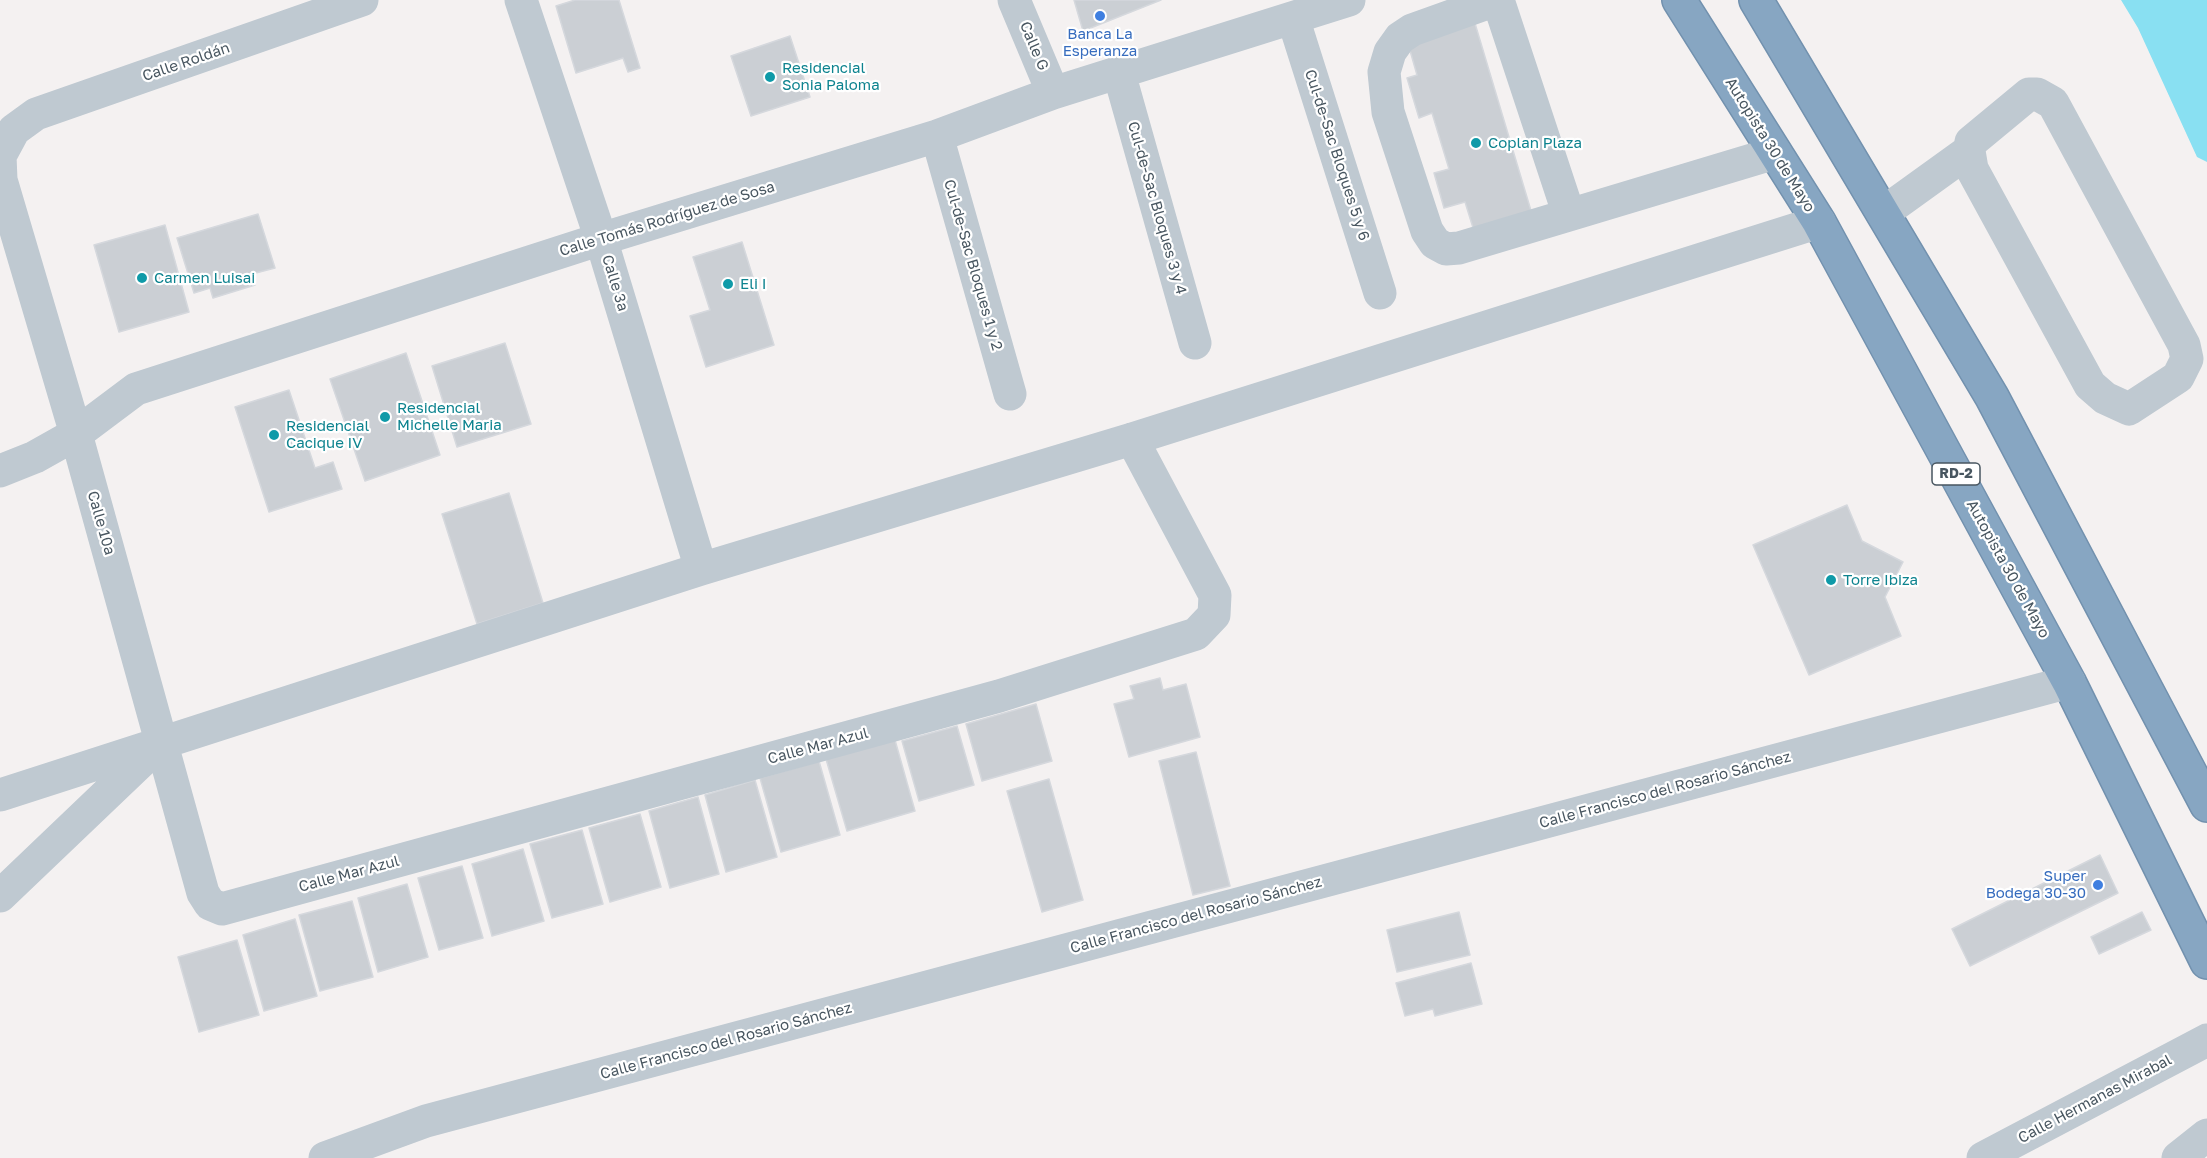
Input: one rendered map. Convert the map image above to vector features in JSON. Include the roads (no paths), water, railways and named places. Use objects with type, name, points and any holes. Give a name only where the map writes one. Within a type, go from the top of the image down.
[{"type":"highway","name":"Autopista 30 de Mayo","points":[[1679,0],[1819,222],[2069,682],[2207,962]]},
{"type":"highway","points":[[1756,0],[1992,397],[2207,805]]},
{"type":"street","name":"Calle Roldán","points":[[14,130],[36,114],[362,0]]},
{"type":"street","name":"Calle 3a","points":[[521,0],[602,239],[701,569]]},
{"type":"street","name":"Calle G","points":[[1014,0],[1053,93]]},
{"type":"street","name":"Calle Tomás Rodríguez de Sosa","points":[[0,471],[35,457],[76,434],[136,389],[602,239],[937,136],[1053,93],[1349,0]]},
{"type":"street","points":[[1569,215],[1497,0],[1412,30],[1400,38],[1389,52],[1384,72],[1389,112],[1427,231],[1435,243],[1446,249],[1460,248],[1775,153]]},
{"type":"street","name":"Cul-de-Sac Bloques 5 y 6","points":[[1293,18],[1380,293]]},
{"type":"street","name":"Cul-de-Sac Bloques 3 y 4","points":[[1119,73],[1195,343]]},
{"type":"street","points":[[1883,213],[1969,151],[1971,142],[2030,94],[2037,94],[2053,103],[2184,345],[2187,359],[2178,377],[2129,409],[2105,398],[2090,385],[1972,169],[1969,151]]},
{"type":"street","name":"Calle 10a","points":[[14,130],[0,156],[1,180],[163,741],[203,893],[210,904],[222,909]]},
{"type":"street","name":"Cul-de-Sac Bloques 1 y 2","points":[[937,136],[1010,394]]},
{"type":"street","points":[[0,795],[701,569],[1132,439],[1819,222]]},
{"type":"street","name":"Calle Mar Azul","points":[[222,909],[999,696],[1196,634],[1214,615],[1215,595],[1132,439]]},
{"type":"street","name":"Calle Francisco del Rosario Sánchez","points":[[325,1158],[426,1121],[2069,682]]},
{"type":"street","points":[[0,896],[163,741]]},
{"type":"street","name":"Calle Hermanas Mirabal","points":[[1983,1158],[2207,1040]]},
{"type":"street","points":[[2178,1158],[2207,1135]]},
{"type":"water","points":[[2121,0],[2207,0],[2207,162],[2197,157],[2138,28]]},
{"type":"place","name":"Banca La Esperanza","points":[[1100,16]]},
{"type":"place","name":"Residencial Sonia Paloma","points":[[770,77]]},
{"type":"place","name":"Coplan Plaza","points":[[1476,143]]},
{"type":"place","name":"Carmen Luisai","points":[[142,278]]},
{"type":"place","name":"Eli I","points":[[728,284]]},
{"type":"place","name":"Residencial Michelle Maria","points":[[385,417]]},
{"type":"place","name":"Residencial Cacique IV","points":[[274,435]]},
{"type":"place","name":"Torre Ibiza","points":[[1831,580]]},
{"type":"place","name":"Super Bodega 30-30","points":[[2098,885]]}]
